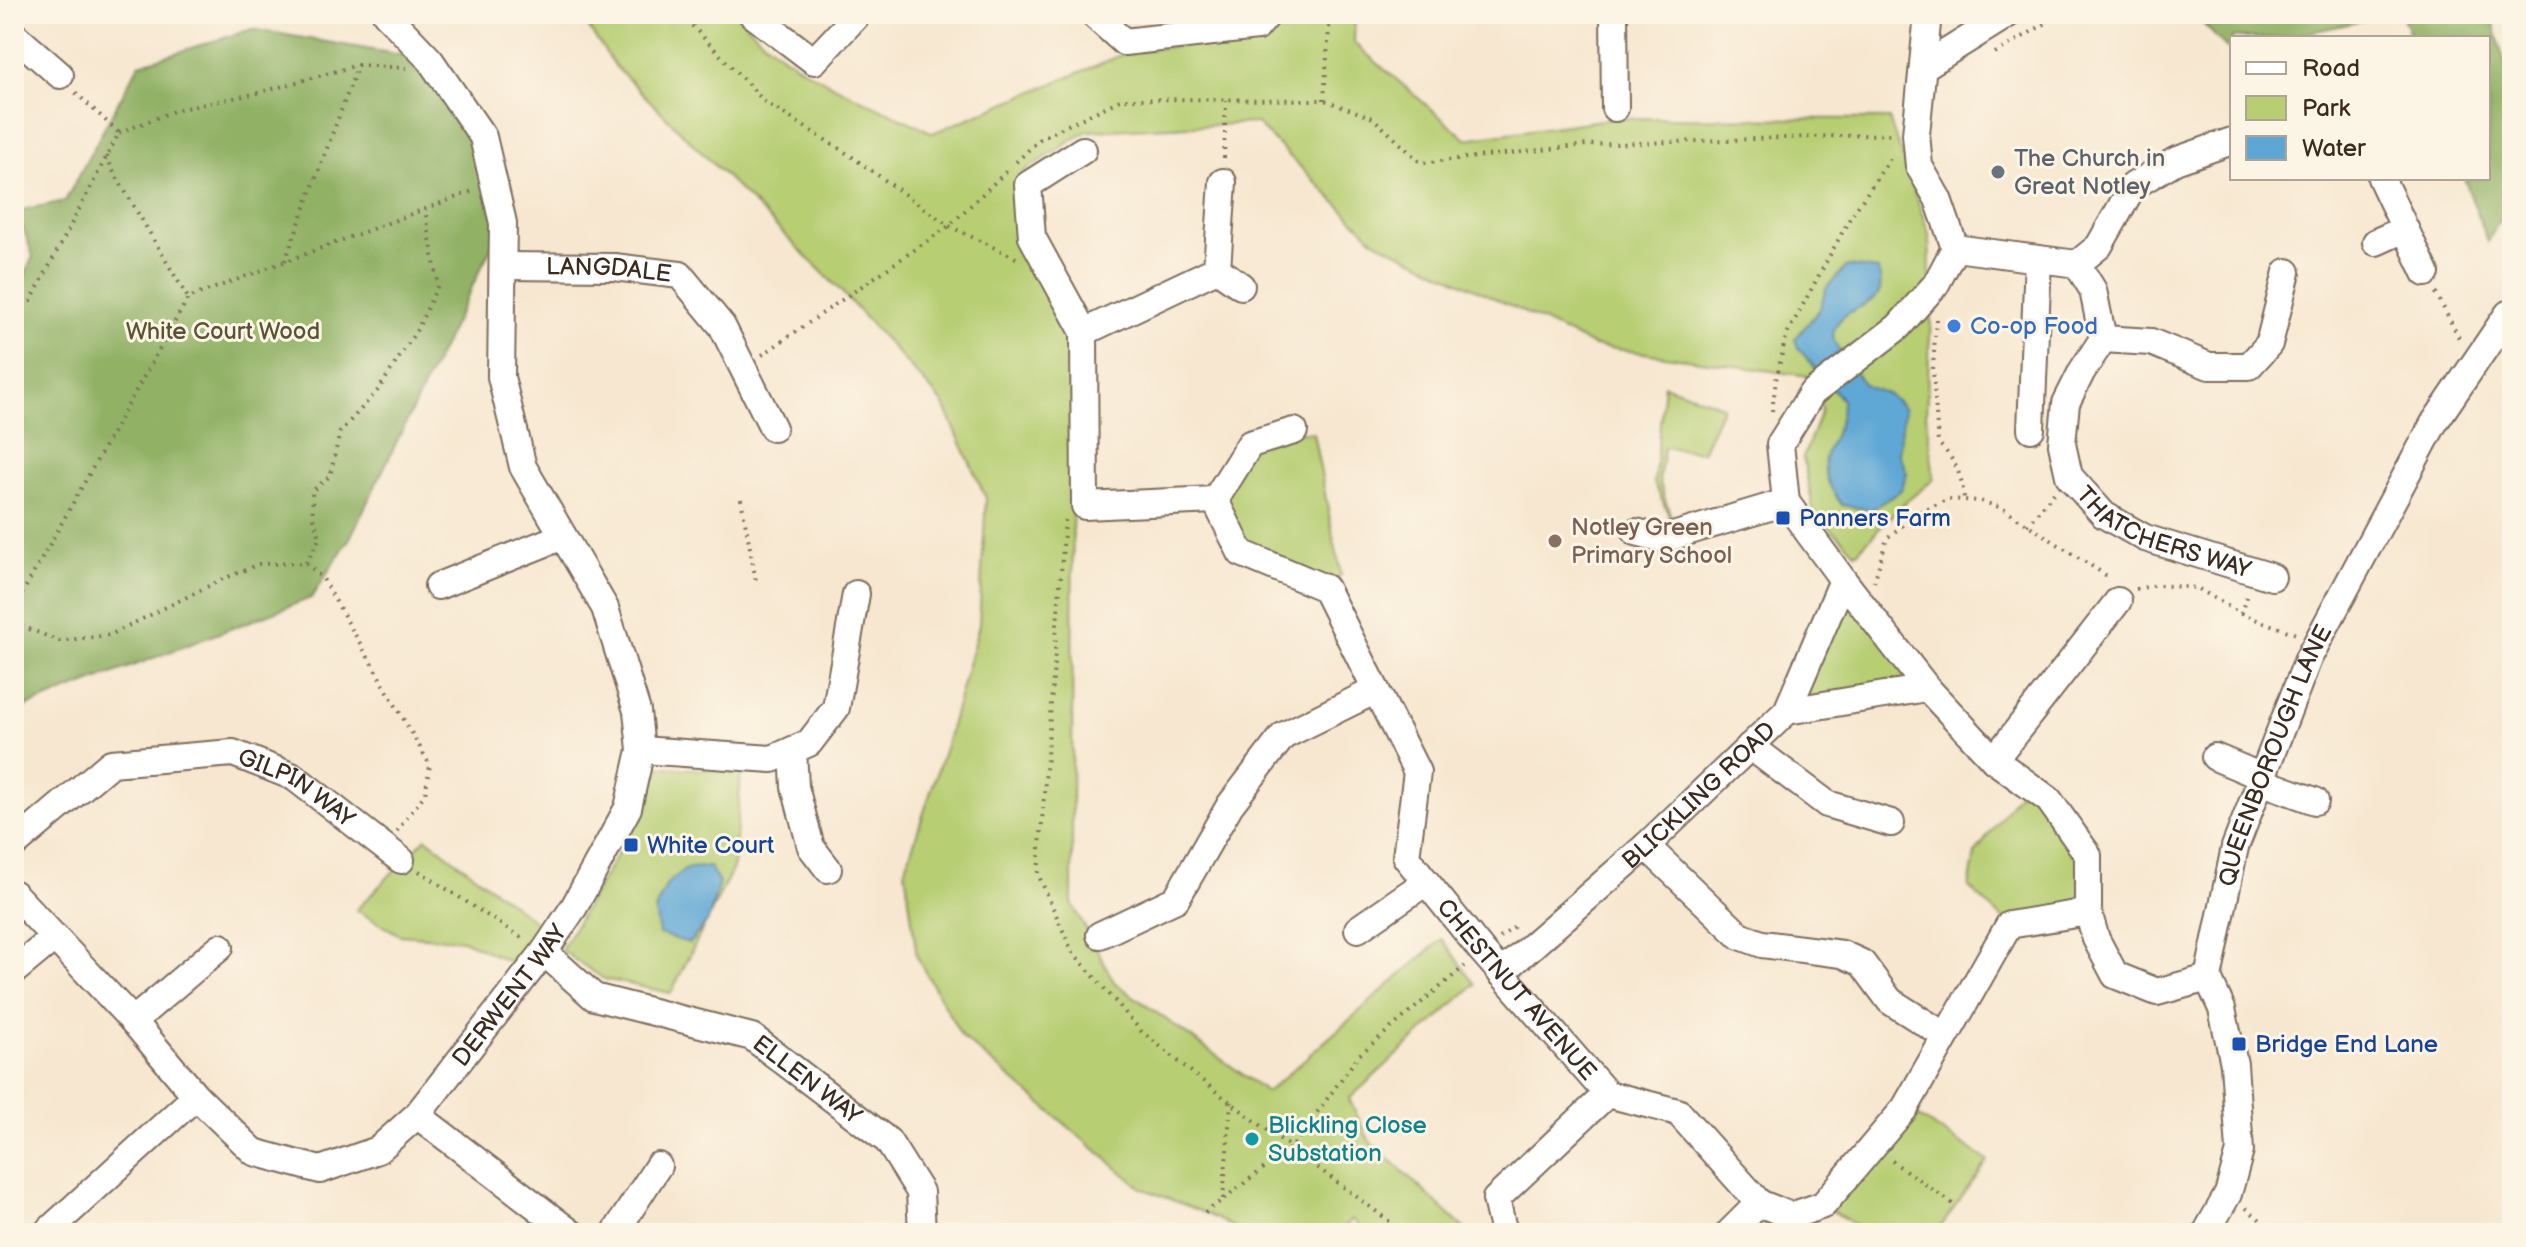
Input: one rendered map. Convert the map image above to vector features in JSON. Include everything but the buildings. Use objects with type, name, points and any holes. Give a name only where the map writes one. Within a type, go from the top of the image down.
[{"type":"street","name":"DERWENT WAY","points":[[14,894],[133,1021],[196,1096],[254,1152],[320,1170],[378,1150],[417,1115],[544,952],[574,907],[628,808],[641,750],[637,711],[605,608],[523,467],[501,377],[503,223],[483,137],[437,70],[386,14]]},
{"type":"street","points":[[752,14],[814,61],[858,14]]},
{"type":"street","points":[[1093,14],[1124,42],[1257,27],[1271,14]]},
{"type":"street","points":[[1614,14],[1615,108]]},
{"type":"street","points":[[1928,14],[1916,134],[1919,166],[1938,199],[1955,248],[1938,281],[1898,327],[1812,393],[1780,444],[1786,502],[1927,688],[1994,760],[2049,800],[2088,855],[2088,912],[2096,939],[2115,975],[2157,992],[2208,978],[2222,1009],[2234,1064],[2240,1151],[2228,1194],[2206,1233]]},
{"type":"street","points":[[1925,66],[2008,14]]},
{"type":"street","points":[[14,35],[60,75]]},
{"type":"street","points":[[1955,248],[2077,264],[2099,246],[2133,186],[2175,161],[2230,142]]},
{"type":"street","points":[[1083,150],[1028,185],[1032,237],[1084,332],[1085,506],[1215,500],[1250,444],[1294,431]]},
{"type":"street","points":[[2382,180],[2426,273]]},
{"type":"street","points":[[1217,269],[1223,182]]},
{"type":"street","points":[[2376,242],[2405,229]]},
{"type":"street","points":[[2031,429],[2038,259]]},
{"type":"street","points":[[2077,264],[2093,290],[2103,339],[2151,342],[2209,366],[2249,366],[2269,344],[2287,272]]},
{"type":"street","name":"LANGDALE","points":[[503,266],[614,267],[680,275],[722,326],[773,428]]},
{"type":"street","points":[[1084,332],[1217,269]]},
{"type":"street","points":[[1217,269],[1241,286]]},
{"type":"street","name":"QUEENBOROUGH LANE","points":[[2208,978],[2235,847],[2308,659],[2434,423],[2508,314]]},
{"type":"street","name":"THATCHERS WAY","points":[[2103,339],[2066,403],[2062,444],[2069,476],[2104,515],[2145,538],[2272,577]]},
{"type":"street","name":"CHESTNUT AVENUE","points":[[1215,500],[1241,553],[1325,588],[1417,772],[1406,857],[1482,951],[1607,1094],[1678,1112],[1759,1203]]},
{"type":"street","points":[[1636,532],[1663,539],[1786,502]]},
{"type":"street","points":[[438,586],[563,536]]},
{"type":"street","name":"BLICKLING ROAD","points":[[1501,973],[1646,846],[1787,711],[1843,580]]},
{"type":"street","points":[[1994,760],[2118,590]]},
{"type":"street","points":[[641,750],[772,759],[809,743],[836,708],[856,594]]},
{"type":"street","points":[[1787,711],[1927,688]]},
{"type":"street","points":[[1100,935],[1176,899],[1230,805],[1283,736],[1376,690]]},
{"type":"street","points":[[1750,746],[1827,804],[1891,823]]},
{"type":"street","points":[[793,750],[795,787],[811,847],[828,869]]},
{"type":"street","name":"GILPIN WAY","points":[[14,845],[111,763],[233,753],[294,777],[393,854]]},
{"type":"street","points":[[2215,757],[2315,801]]},
{"type":"street","points":[[1646,846],[1740,936],[1762,944],[1842,954],[1862,963],[1890,1001],[1944,1035]]},
{"type":"street","points":[[1358,929],[1426,882]]},
{"type":"street","points":[[1729,1233],[1759,1203],[1791,1216],[1823,1205],[1905,1108],[2009,925],[2088,912]]},
{"type":"street","points":[[14,971],[55,937]]},
{"type":"street","points":[[133,1021],[220,947]]},
{"type":"street","name":"ELLEN WAY","points":[[544,952],[594,997],[752,1037],[888,1141],[920,1192],[922,1233]]},
{"type":"street","points":[[1507,1233],[1503,1229],[1496,1199],[1607,1094]]},
{"type":"street","points":[[46,1233],[196,1096]]},
{"type":"street","points":[[417,1115],[571,1233]]},
{"type":"street","points":[[615,1233],[658,1166]]},
{"type":"path","points":[[681,14],[765,102],[851,156],[949,226],[1023,262]]},
{"type":"path","points":[[1271,14],[1330,16],[1324,100]]},
{"type":"path","points":[[1983,60],[2062,14]]},
{"type":"path","points":[[285,261],[358,65]]},
{"type":"path","points":[[14,304],[31,301],[119,133],[176,110],[258,93],[358,65],[437,70]]},
{"type":"path","points":[[60,75],[119,133]]},
{"type":"path","points":[[743,369],[949,226],[1041,138],[1122,99],[1324,100],[1373,118],[1421,163],[1587,145],[1901,134]]},
{"type":"path","points":[[1223,182],[1226,101]]},
{"type":"path","points":[[1772,412],[1786,336],[1849,220],[1900,144]]},
{"type":"path","points":[[107,156],[188,298]]},
{"type":"path","points":[[14,608],[188,298],[494,183]]},
{"type":"path","points":[[306,563],[320,537],[313,518],[312,491],[330,476],[340,432],[379,389],[418,328],[438,285],[425,209]]},
{"type":"path","points":[[2426,273],[2473,365]]},
{"type":"path","points":[[1938,281],[1933,369],[1938,443],[1952,456],[1963,485],[1964,500]]},
{"type":"path","points":[[2027,525],[2069,476]]},
{"type":"path","points":[[741,499],[756,581]]},
{"type":"path","points":[[1871,614],[1873,586],[1887,538],[1919,512],[1949,499],[1980,501],[2002,508],[2118,590],[2157,585],[2197,588],[2241,614],[2317,642]]},
{"type":"path","points":[[1065,515],[1038,874],[1072,951],[1141,1031],[1405,1233]]},
{"type":"path","points":[[14,623],[59,641],[110,635],[259,564],[306,563],[323,579],[430,765],[425,794],[393,854],[544,952]]},
{"type":"path","points":[[1205,1213],[1292,1147],[1359,1055],[1523,920]]},
{"type":"path","points":[[1223,1199],[1231,1102]]},
{"type":"path","points":[[1873,1148],[1956,1206]]},
{"type":"path","points":[[2228,1194],[2264,1223],[2271,1233]]},
{"type":"green space","points":[[579,14],[738,14],[777,52],[802,68],[855,97],[933,133],[1126,53],[1264,33],[1283,14],[1355,14],[1354,43],[1466,139],[1616,118],[1889,119],[1929,234],[1931,316],[1926,414],[1934,479],[1901,506],[1856,553],[1814,512],[1803,458],[1822,409],[1808,376],[1594,346],[1375,241],[1256,123],[1087,131],[1020,174],[1024,244],[1073,336],[1072,903],[1114,982],[1267,1092],[1442,939],[1475,984],[1349,1099],[1369,1140],[1469,1233],[1366,1233],[1352,1219],[1340,1233],[1245,1233],[1205,1213],[1141,1188],[962,1037],[917,957],[905,870],[945,748],[979,625],[986,498],[943,403],[839,289],[616,67]]},
{"type":"green space","points":[[2193,14],[2397,14],[2292,36],[2230,36],[2228,49]]},
{"type":"green space","points":[[2402,14],[2491,14],[2512,89],[2512,196],[2488,242],[2465,180],[2490,180],[2490,36],[2410,36]]},
{"type":"green space","name":"White Court Wood","points":[[252,29],[430,60],[483,137],[503,223],[350,538],[311,598],[14,711],[14,291],[19,289],[33,256],[17,211],[65,201],[139,64]]},
{"type":"green space","points":[[1664,385],[1723,406],[1702,452],[1664,447],[1659,480],[1673,524],[1654,483]]},
{"type":"green space","points":[[1294,431],[1313,433],[1341,575],[1325,588],[1241,553],[1215,500],[1250,444]]},
{"type":"green space","points":[[1843,580],[1927,688],[1787,711]]},
{"type":"green space","points":[[647,766],[741,772],[734,866],[671,993],[604,979],[561,950],[643,810]]},
{"type":"green space","points":[[2025,784],[2088,855],[2088,912],[2009,925],[1969,887],[1975,854]]},
{"type":"green space","points":[[426,838],[546,930],[529,971],[463,940],[400,935],[356,910]]},
{"type":"green space","points":[[1905,1108],[1988,1161],[1936,1233],[1868,1233],[1823,1205]]},
{"type":"water","points":[[1847,266],[1878,270],[1881,283],[1879,293],[1873,299],[1841,319],[1834,331],[1834,340],[1864,383],[1888,394],[1904,409],[1899,453],[1907,473],[1901,490],[1871,510],[1842,505],[1831,487],[1825,473],[1825,461],[1841,416],[1842,400],[1798,348],[1795,339],[1820,309],[1826,288]]},
{"type":"water","points":[[710,867],[719,883],[708,921],[689,943],[659,934],[655,910],[667,884],[687,868]]},
{"type":"place","name":"The Church in Great Notley","points":[[1998,172]]},
{"type":"place","name":"Co-op Food","points":[[1954,326]]},
{"type":"place","name":"Panners Farm","points":[[1783,518]]},
{"type":"place","name":"Notley Green Primary School","points":[[1555,541]]},
{"type":"place","name":"White Court","points":[[631,845]]},
{"type":"place","name":"Bridge End Lane","points":[[2239,1044]]},
{"type":"place","name":"Blickling Close Substation","points":[[1252,1139]]}]
